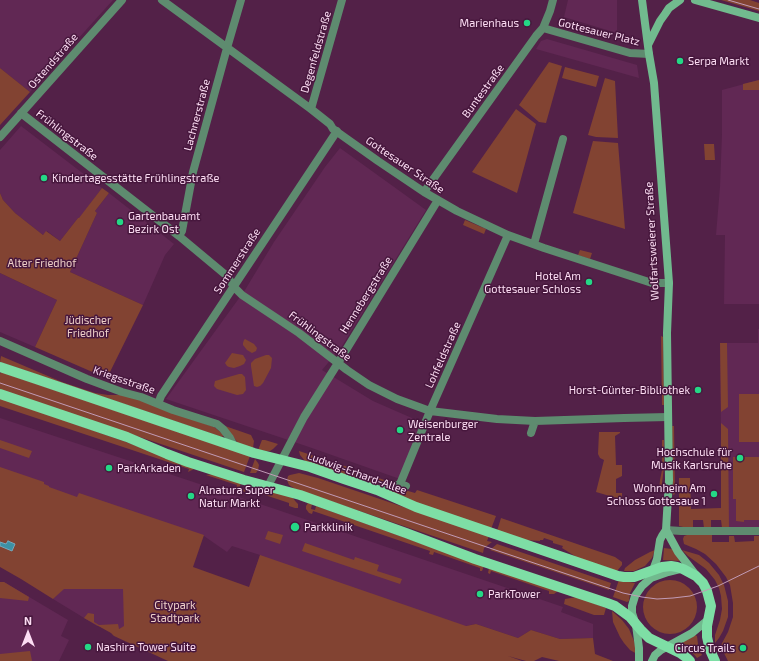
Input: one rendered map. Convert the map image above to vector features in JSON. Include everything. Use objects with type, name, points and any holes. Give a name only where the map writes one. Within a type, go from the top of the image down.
[{"type":"main road","name":"Wolfartsweierer Straße","points":[[642,0],[654,83],[669,283],[667,333],[669,494],[666,530],[660,540],[657,559],[653,570]]},
{"type":"main road","points":[[648,46],[660,21],[669,8],[680,0]]},
{"type":"main road","points":[[695,0],[759,18]]},
{"type":"main road","name":"Ludwig-Erhard-Allee","points":[[0,367],[254,453],[310,467],[377,490],[416,507],[618,576],[634,577],[662,567],[671,566],[683,569]]},
{"type":"main road","points":[[0,394],[127,437],[182,460],[244,480],[300,495],[475,559],[610,604],[630,617],[649,638],[680,653],[690,661]]},
{"type":"main road","points":[[666,530],[678,552],[703,583],[707,591],[711,606],[707,632],[710,650],[715,661]]},
{"type":"main road","points":[[639,661],[636,625],[632,612],[635,596],[642,586],[658,575],[683,569],[696,576]]},
{"type":"main road","points":[[652,661],[655,655],[661,650],[692,633],[709,619]]},
{"type":"street","name":"Ostendstraße","points":[[0,137],[122,0]]},
{"type":"street","name":"Gottesauer Straße","points":[[162,0],[311,109],[330,124],[337,132],[424,192],[457,211],[508,235],[534,244],[652,283],[669,283]]},
{"type":"street","name":"Lachnerstraße","points":[[179,236],[182,231],[193,172],[241,0]]},
{"type":"street","name":"Degenfeldstraße","points":[[311,109],[342,0]]},
{"type":"street","name":"Buntestraße","points":[[424,192],[543,28],[553,0]]},
{"type":"street","name":"Gottesauer Platz","points":[[543,28],[630,53],[649,54]]},
{"type":"street","name":"Frühlingstraße","points":[[21,113],[179,236],[227,276],[234,287],[242,295],[299,333],[369,385],[397,399],[430,411],[497,419],[535,421],[668,417]]},
{"type":"street","name":"Sommerstraße","points":[[158,404],[161,396],[337,132]]},
{"type":"street","points":[[534,244],[563,139]]},
{"type":"street","name":"Hennebergstraße","points":[[268,486],[304,417],[438,200]]},
{"type":"street","name":"Lohfeldstraße","points":[[377,490],[403,485],[430,411],[508,235]]},
{"type":"street","name":"Kriegsstraße","points":[[0,341],[81,377],[217,424],[230,438],[234,446]]},
{"type":"street","points":[[531,433],[535,421]]},
{"type":"street","points":[[666,530],[759,531]]},
{"type":"shaded area","points":[[0,0],[113,0],[30,92],[0,68]]},
{"type":"shaded area","points":[[568,0],[617,0],[617,33],[564,17]]},
{"type":"shaded area","points":[[547,39],[637,65],[639,78],[536,49],[541,41]]},
{"type":"shaded area","points":[[759,80],[759,304],[724,304],[725,235],[716,235],[720,187],[722,90]]},
{"type":"shaded area","name":"Kindertagesstätte Frühlingstraße","points":[[21,126],[102,188],[79,219],[78,218],[60,241],[47,231],[43,235],[15,213],[3,200],[0,193],[0,150]]},
{"type":"shaded area","points":[[340,148],[426,210],[342,346],[322,370],[373,401],[421,422],[400,479],[166,399],[245,290],[274,242],[325,167]]},
{"type":"shaded area","points":[[109,193],[174,244],[165,255],[143,305],[70,272],[97,213],[95,211]]},
{"type":"shaded area","points":[[0,273],[57,300],[35,347],[0,332]]},
{"type":"shaded area","name":"Hochschule für Musik Karlsruhe","points":[[758,329],[759,527],[722,528],[720,343],[758,343]]},
{"type":"shaded area","points":[[0,418],[275,509],[563,607],[561,612],[593,624],[593,638],[560,639],[531,630],[518,638],[476,624],[444,630],[252,579],[260,555],[232,546],[227,552],[204,536],[0,490]]},
{"type":"shaded area","points":[[0,582],[4,582],[68,620],[61,636],[69,640],[59,661],[0,661]]},
{"type":"shaded area","points":[[63,589],[124,589],[125,626],[119,629],[97,626],[53,599]]},
{"type":"green space","points":[[721,0],[750,0],[759,3],[759,11]]},
{"type":"green space","points":[[549,62],[562,66],[546,123],[539,122],[519,105]]},
{"type":"green space","points":[[565,67],[599,76],[596,87],[562,78]]},
{"type":"green space","points":[[0,68],[30,92],[0,125]]},
{"type":"green space","points":[[605,78],[615,81],[618,138],[588,135]]},
{"type":"green space","points":[[759,80],[759,90],[743,90],[743,84]]},
{"type":"green space","points":[[516,109],[536,124],[517,193],[472,172]]},
{"type":"green space","points":[[593,141],[618,143],[625,229],[573,213]]},
{"type":"green space","points":[[704,144],[714,144],[715,160],[705,160]]},
{"type":"green space","points":[[102,188],[109,193],[95,211],[97,213],[70,272],[143,305],[109,374],[97,374],[35,347],[57,300],[0,273],[0,193],[3,200],[15,213],[43,235],[46,231],[60,241]]},
{"type":"green space","points":[[465,220],[486,229],[484,234],[463,225]]},
{"type":"green space","points":[[580,250],[592,253],[590,259],[578,255]]},
{"type":"green space","points":[[661,336],[663,337],[664,405],[662,405]]},
{"type":"green space","points":[[245,339],[254,344],[257,348],[256,351],[252,353],[247,350],[243,345]]},
{"type":"green space","points":[[720,343],[727,343],[728,407],[721,412]]},
{"type":"green space","points":[[232,353],[243,355],[246,360],[244,364],[234,368],[227,366],[225,363]]},
{"type":"green space","points":[[269,355],[272,358],[271,368],[263,383],[257,387],[254,386],[251,363],[255,359]]},
{"type":"green space","points":[[1,356],[62,382],[95,393],[132,397],[214,427],[223,434],[223,436],[222,437],[0,362]]},
{"type":"green space","points":[[1,372],[250,456],[244,472],[0,390]]},
{"type":"green space","points":[[242,374],[245,377],[246,390],[243,394],[237,395],[217,389],[214,386],[215,381]]},
{"type":"green space","points":[[739,394],[759,394],[759,442],[739,442]]},
{"type":"green space","points":[[0,398],[126,442],[194,469],[188,472],[189,469],[0,406]]},
{"type":"green space","points":[[721,423],[728,429],[729,528],[722,528],[721,520],[711,520],[711,528],[704,528],[703,520],[693,520],[693,528],[679,526],[679,478],[690,478],[691,509],[721,508]]},
{"type":"green space","points":[[225,426],[251,435],[254,441],[253,448],[238,443]]},
{"type":"green space","points":[[672,426],[674,426],[675,494],[673,495]]},
{"type":"green space","points":[[599,432],[620,432],[615,436],[616,465],[622,465],[622,476],[616,479],[616,493],[622,493],[622,498],[620,499],[596,492],[604,460],[600,458],[598,454]]},
{"type":"green space","points":[[0,440],[32,451],[29,458],[0,448]]},
{"type":"green space","points":[[262,440],[278,444],[270,451],[258,450]]},
{"type":"green space","points":[[662,440],[664,440],[664,467],[661,492],[659,491],[662,470]]},
{"type":"green space","points":[[299,451],[387,481],[373,485],[306,462],[300,455]]},
{"type":"green space","points":[[733,457],[759,457],[759,520],[744,520],[744,522],[736,521],[736,499],[733,499]]},
{"type":"green space","points":[[255,459],[259,465],[258,470],[256,473],[250,473]]},
{"type":"green space","name":"Citypark Stadtpark","points":[[0,467],[44,482],[44,484],[49,487],[77,497],[79,493],[204,535],[193,567],[249,587],[260,555],[466,626],[476,624],[518,638],[531,630],[560,639],[593,638],[595,654],[613,661],[559,661],[542,657],[534,661],[526,661],[508,656],[522,661],[168,661],[114,636],[84,618],[88,613],[94,614],[94,622],[99,625],[118,624],[119,629],[124,626],[123,589],[64,589],[53,599],[0,567]]},
{"type":"green space","points":[[299,473],[318,478],[489,536],[487,541],[492,542],[484,548],[483,553],[295,489],[289,485],[287,480],[288,476]]},
{"type":"green space","points":[[214,474],[241,483],[239,489],[236,488],[237,485],[206,475]]},
{"type":"green space","points":[[246,485],[292,497],[298,504],[298,508],[289,506],[289,503],[247,489],[245,492],[243,491]]},
{"type":"green space","points":[[398,488],[415,493],[417,490],[496,516],[491,529],[406,500],[387,491]]},
{"type":"green space","points":[[308,503],[312,504],[311,509],[315,510],[316,506],[484,566],[482,571],[480,571],[480,568],[434,552],[433,555],[429,554],[430,551],[313,511],[312,514],[309,513],[306,509]]},
{"type":"green space","points":[[501,518],[615,557],[622,562],[622,565],[617,571],[578,558],[562,548],[563,546],[544,538],[540,541],[523,540],[497,531]]},
{"type":"green space","points":[[268,531],[283,535],[280,544],[265,539]]},
{"type":"green space","points":[[712,535],[712,542],[729,542],[729,536],[734,536],[735,542],[754,541],[754,536],[759,536],[759,661],[728,661],[721,645],[728,632],[733,617],[733,603],[730,585],[716,564],[705,554],[684,544],[684,536]]},
{"type":"green space","points":[[305,543],[354,560],[355,557],[379,565],[377,571],[402,579],[400,584],[302,551]]},
{"type":"green space","points":[[497,544],[611,583],[609,590],[490,550]]},
{"type":"green space","points":[[664,548],[672,549],[680,560],[663,560]]},
{"type":"green space","points":[[655,550],[652,558],[645,566],[634,571],[624,571],[625,568],[635,560]]},
{"type":"green space","points":[[682,550],[699,555],[709,563],[719,575],[724,585],[728,601],[728,617],[723,631],[715,643],[715,635],[722,609],[719,588],[715,580],[706,569]]},
{"type":"green space","points":[[489,568],[558,591],[554,594],[549,594],[549,591],[491,571],[490,574],[488,573]]},
{"type":"green space","points":[[619,580],[635,583],[630,593],[629,601],[627,602],[613,597]]},
{"type":"green space","points":[[670,580],[680,582],[689,588],[695,597],[697,607],[695,617],[689,626],[680,632],[670,634],[660,632],[651,626],[645,617],[643,607],[645,597],[651,588],[660,582]]},
{"type":"green space","points":[[0,582],[4,582],[29,597],[28,601],[0,598]]},
{"type":"green space","points":[[577,597],[606,608],[604,615],[594,615],[564,604],[565,599]]},
{"type":"green space","points":[[612,611],[629,629],[637,654],[630,650],[620,637],[613,622]]},
{"type":"green space","points":[[695,635],[697,636],[702,655],[697,658],[683,643]]},
{"type":"green space","points":[[30,651],[32,661],[0,661],[0,654]]},
{"type":"water","points":[[8,541],[15,544],[12,551],[0,546],[0,542],[6,544]]},
{"type":"tram line","points":[[728,0],[759,9]]},
{"type":"tram line","points":[[0,383],[623,593],[657,599],[690,596],[718,586],[759,566]]},
{"type":"place","name":"Marienhaus","points":[[527,23]]},
{"type":"place","name":"Serpa Markt","points":[[680,61]]},
{"type":"place","name":"Kindertagesstätte Frühlingstraße","points":[[44,178]]},
{"type":"place","name":"Gartenbauamt Bezirk Ost","points":[[120,222]]},
{"type":"place","name":"Hotel Am Gottesauer Schloss","points":[[589,282]]},
{"type":"place","name":"Horst-Günter-Bibliothek","points":[[698,390]]},
{"type":"place","name":"Weisenburger Zentrale","points":[[400,430]]},
{"type":"place","name":"Hochschule für Musik Karlsruhe","points":[[740,458]]},
{"type":"place","name":"ParkArkaden","points":[[109,468]]},
{"type":"place","name":"Wohnheim Am Schloss Gottesaue 1","points":[[714,494]]},
{"type":"place","name":"Alnatura Super Natur Markt","points":[[191,496]]},
{"type":"place","name":"Parkklinik","points":[[295,527]]},
{"type":"place","name":"ParkTower","points":[[480,594]]},
{"type":"place","name":"Nashira Tower Suite","points":[[88,647]]},
{"type":"place","name":"Circus Trails","points":[[743,648]]},
{"type":"park label","name":"Alter Friedhof","points":[[42,263]]},
{"type":"park label","name":"Jüdischer Friedhof","points":[[88,326]]}]
